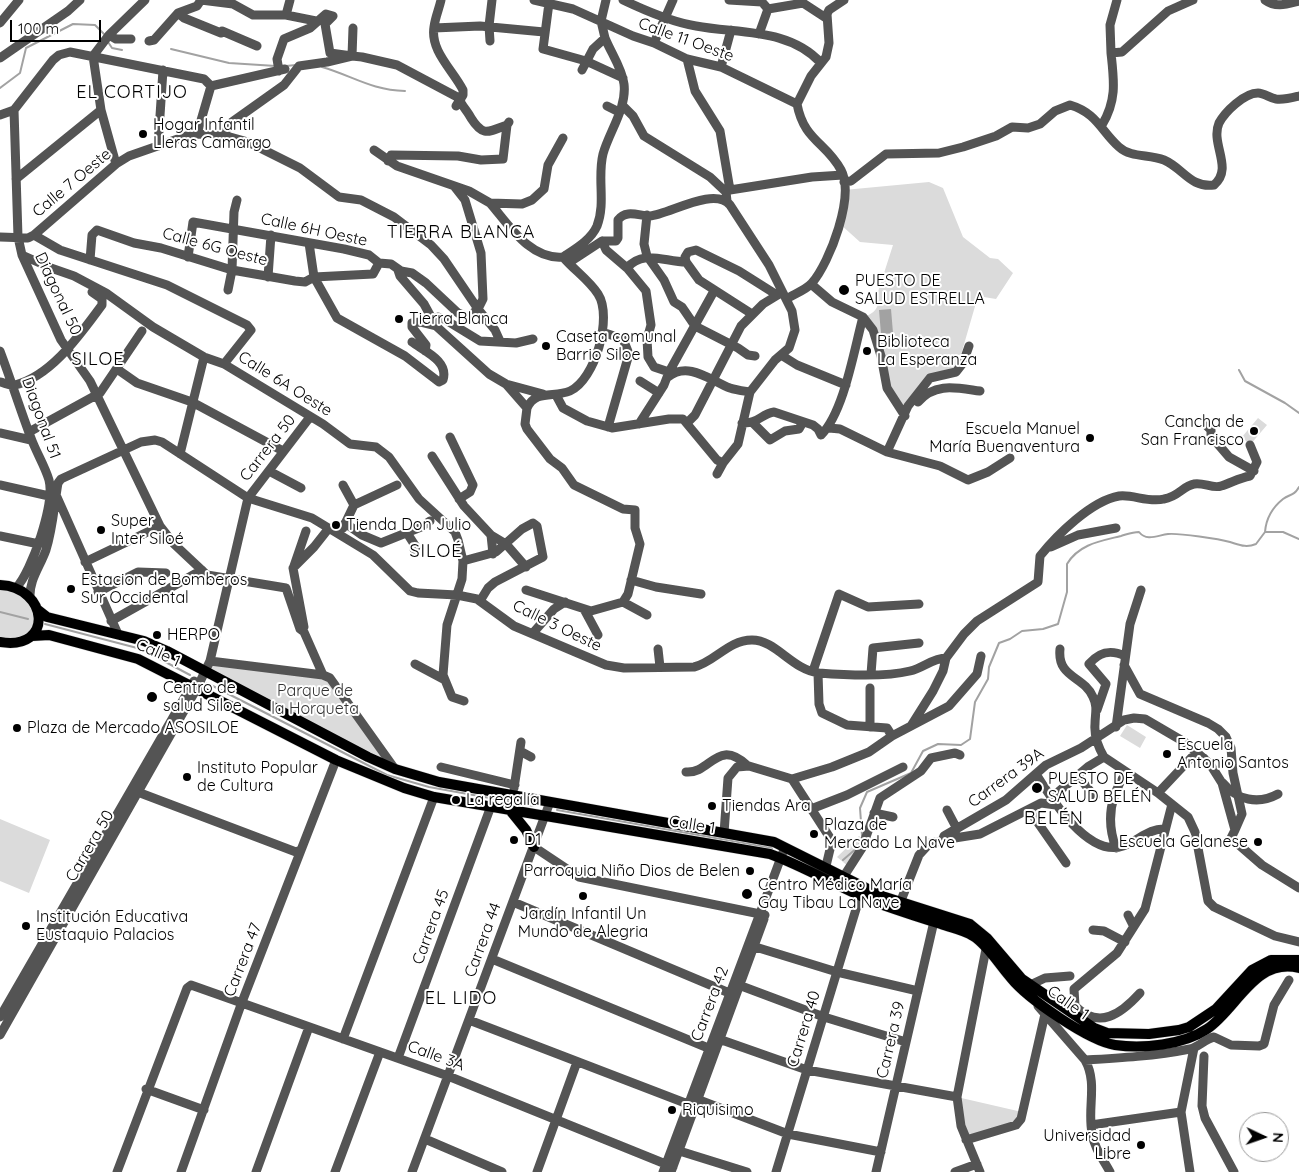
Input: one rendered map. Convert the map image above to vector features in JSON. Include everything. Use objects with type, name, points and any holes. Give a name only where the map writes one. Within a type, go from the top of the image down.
[{"type":"main road","points":[[0,585],[16,588],[30,598],[38,610],[39,624],[32,636]]},
{"type":"main road","name":"Calle 1","points":[[38,610],[47,617],[144,641],[207,666],[368,757],[395,769],[439,782],[774,842],[826,866],[863,887],[974,937],[1011,979],[1028,989],[1073,1009],[1094,1028],[1115,1034],[1179,1030],[1213,1012],[1252,970],[1271,960],[1282,958],[1299,960]]},
{"type":"main road","name":"Calle 1","points":[[3,645],[20,642],[32,636],[49,635],[135,658],[336,760],[404,788],[434,797],[770,854],[860,896],[935,918],[970,924],[980,930],[1028,989],[1089,1036],[1114,1045],[1173,1042],[1195,1036],[1223,1017],[1255,980],[1264,973],[1272,968],[1283,966],[1299,968]]},
{"type":"main road","points":[[509,809],[526,830],[534,846]]},
{"type":"street","points":[[0,23],[19,0]]},
{"type":"street","points":[[0,58],[68,11],[80,0]]},
{"type":"street","points":[[116,164],[101,110],[94,56],[109,35],[145,0]]},
{"type":"street","points":[[149,41],[154,40],[178,13],[197,6],[201,0],[234,2],[253,14],[286,15],[316,21]]},
{"type":"street","points":[[286,15],[290,0]]},
{"type":"street","points":[[441,0],[434,28],[437,48],[463,90],[459,102]]},
{"type":"street","points":[[490,41],[488,26],[492,0]]},
{"type":"street","name":"Calle 11 Oeste","points":[[534,0],[555,3],[573,9],[632,36],[654,42],[687,59],[721,67],[797,104]]},
{"type":"street","points":[[564,256],[591,236],[598,223],[601,206],[600,176],[602,158],[621,108],[625,86],[622,74],[605,38],[600,21],[606,0]]},
{"type":"street","points":[[623,0],[664,17],[694,26],[759,34],[799,44],[821,63]]},
{"type":"street","points":[[654,42],[673,0]]},
{"type":"street","points":[[729,0],[764,4],[803,3],[826,18]]},
{"type":"street","points":[[687,423],[695,415],[741,326],[752,314],[781,296],[811,284],[833,244],[844,204],[844,179],[834,160],[804,129],[797,104],[811,76],[826,57],[829,43],[826,18],[829,10],[844,0]]},
{"type":"street","points":[[1102,124],[1111,110],[1113,101],[1110,25],[1117,0]]},
{"type":"street","points":[[1111,53],[1122,52],[1168,11],[1193,0]]},
{"type":"street","points":[[1265,0],[1283,5],[1299,1]]},
{"type":"street","points":[[555,3],[544,32],[543,49],[584,65],[622,74]]},
{"type":"street","points":[[759,34],[764,4]]},
{"type":"street","points":[[178,13],[184,18],[257,46]]},
{"type":"street","points":[[210,86],[282,70],[277,66],[278,51],[287,37],[310,28],[326,14],[333,16],[325,24],[330,53],[397,65],[459,102],[474,125],[482,131],[486,132],[508,123],[503,159],[481,160],[458,156],[390,158]]},
{"type":"street","points":[[434,28],[488,26],[544,32]]},
{"type":"street","points":[[352,56],[353,28]]},
{"type":"street","points":[[721,67],[731,30]]},
{"type":"street","points":[[109,35],[116,39],[131,39]]},
{"type":"street","points":[[584,65],[598,43],[605,38]]},
{"type":"street","points":[[0,115],[14,110],[59,55],[70,52],[204,79],[210,86]]},
{"type":"street","points":[[223,135],[232,122],[284,86],[295,68],[352,56]]},
{"type":"street","points":[[687,59],[695,91],[720,131],[728,194]]},
{"type":"street","points":[[158,146],[163,70]]},
{"type":"street","points":[[197,134],[210,86]]},
{"type":"street","points":[[374,150],[480,196],[490,203],[509,228],[537,250],[546,256],[564,256],[573,260],[602,241],[611,242],[618,238],[617,225],[620,216],[640,213],[647,215],[690,202],[812,177],[851,181],[886,154],[939,153],[963,147],[996,136],[1012,127],[1028,128],[1040,124],[1064,106],[1075,107],[1102,124],[1120,148],[1129,153],[1161,159],[1197,184],[1214,185],[1222,175],[1223,166],[1217,134],[1224,115],[1239,101],[1257,93],[1284,100],[1299,96]]},
{"type":"street","points":[[607,106],[621,108],[633,116],[644,136],[710,177],[728,194],[760,248],[781,296],[792,311],[795,330],[793,341],[752,390],[735,450],[723,463],[717,474]]},
{"type":"street","name":"Diagonal 50","points":[[14,110],[18,237],[22,255],[61,340],[90,380],[160,526],[174,544],[202,570]]},
{"type":"street","points":[[16,179],[101,110]]},
{"type":"street","name":"Calle 7 Oeste","points":[[0,237],[28,238],[34,235],[116,164],[129,156],[197,134],[223,135],[248,142],[300,168],[327,190],[339,197],[361,200],[394,217],[431,245],[444,259],[478,309],[496,330],[500,341]]},
{"type":"street","points":[[490,203],[522,204],[539,195],[544,189],[548,164],[563,138]]},
{"type":"street","points":[[454,186],[465,200],[481,253],[482,300],[478,309]]},
{"type":"street","points":[[465,200],[471,192]]},
{"type":"street","points":[[228,290],[232,270],[232,228],[237,200]]},
{"type":"street","points":[[647,215],[644,244],[649,258],[664,280],[674,302],[682,307],[695,326],[748,355],[755,356]]},
{"type":"street","name":"Calle 6H Oeste","points":[[188,257],[193,222],[232,228],[369,255],[379,263],[391,264],[398,270],[420,278],[458,313],[468,317],[478,309]]},
{"type":"street","name":"Calle 6G Oeste","points":[[90,260],[92,235],[97,230],[134,243],[161,248],[232,270],[305,282],[314,277],[373,274],[379,263]]},
{"type":"street","points":[[34,235],[60,250],[167,285],[251,329],[224,364]]},
{"type":"street","points":[[268,277],[271,235]]},
{"type":"street","points":[[602,241],[604,248],[625,266],[646,291],[650,320],[647,339],[650,362],[654,367],[668,375]]},
{"type":"street","points":[[310,243],[314,277],[338,318],[405,356],[439,382],[443,380],[442,365],[412,342]]},
{"type":"street","points":[[752,314],[699,280],[686,262],[685,258],[688,252],[696,250],[739,271],[781,296]]},
{"type":"street","name":"Calle 6A Oeste","points":[[22,255],[74,276],[106,294],[153,328],[204,357],[224,364],[350,444],[376,447],[389,457],[419,500],[455,532],[463,561]]},
{"type":"street","points":[[398,270],[400,276],[412,287],[435,323],[489,374],[506,384],[539,396],[556,395],[576,388],[581,383],[597,352],[604,316],[599,294],[564,256]]},
{"type":"street","points":[[625,266],[649,258],[686,262]]},
{"type":"street","name":"Calle 6A Oeste","points":[[51,268],[99,296],[103,302],[69,350]]},
{"type":"street","points":[[811,284],[832,302],[863,317],[872,330],[881,356],[887,388],[905,416]]},
{"type":"street","points":[[640,424],[659,393],[714,291]]},
{"type":"street","points":[[435,323],[438,317],[444,319],[480,341],[516,343],[533,339]]},
{"type":"street","points":[[742,424],[753,423],[774,412],[818,429],[821,436],[828,428],[846,385],[863,317]]},
{"type":"street","points":[[425,351],[426,345],[412,327],[412,323],[435,323]]},
{"type":"street","points":[[0,433],[30,436],[97,395],[142,331]]},
{"type":"street","points":[[602,332],[623,339],[629,354],[608,427]]},
{"type":"street","points":[[887,452],[908,406],[930,378],[956,372],[963,363],[969,346]]},
{"type":"street","points":[[0,382],[13,385],[39,373],[69,350]]},
{"type":"street","name":"Diagonal 51","points":[[0,351],[30,436],[50,482],[52,495],[118,634]]},
{"type":"street","points":[[781,355],[846,385]]},
{"type":"street","points":[[180,454],[204,357]]},
{"type":"street","points":[[117,369],[136,383],[192,402],[283,451]]},
{"type":"street","points":[[668,375],[676,371],[685,370],[714,379],[732,388],[752,390]]},
{"type":"street","points":[[640,381],[659,393]]},
{"type":"street","points":[[506,384],[527,408]]},
{"type":"street","points":[[905,416],[924,395],[936,388],[980,391]]},
{"type":"street","points":[[556,395],[563,408],[587,421],[608,427],[620,428],[677,418],[687,423],[717,460],[723,463]]},
{"type":"street","points":[[539,396],[527,408],[524,424],[550,459],[562,468],[574,484],[623,509],[635,510],[635,528],[639,534],[640,544],[623,602]]},
{"type":"street","name":"Carrera 50","points":[[0,1035],[135,791],[207,666],[231,578],[248,498],[310,417]]},
{"type":"street","points":[[753,423],[770,440],[785,431],[799,429],[803,422]]},
{"type":"street","points":[[1207,426],[1211,430],[1211,436],[1229,458],[1254,471]]},
{"type":"street","points":[[828,428],[840,429],[887,452],[940,466],[968,480],[988,472],[1007,460]]},
{"type":"street","points":[[450,437],[473,485],[470,492],[459,499]]},
{"type":"street","name":"Calle 3 Oeste","points":[[52,495],[61,479],[141,442],[155,440],[248,498],[312,518],[387,566],[410,590],[418,593],[457,595],[480,601],[507,622],[606,666],[624,668],[698,666],[726,648],[742,641],[751,640],[771,646],[793,664],[816,672],[871,674],[910,671],[946,658]]},
{"type":"street","points":[[911,726],[933,691],[943,671],[946,658],[977,621],[1038,582],[1040,556],[1046,548],[1094,506],[1120,496],[1151,502],[1178,496],[1185,488],[1193,484],[1203,483],[1221,486],[1236,479],[1250,476],[1254,471],[1257,459],[1250,445]]},
{"type":"street","points":[[432,456],[459,499],[491,535],[506,544],[526,567]]},
{"type":"street","points":[[269,471],[301,488]]},
{"type":"street","points":[[344,484],[354,505]]},
{"type":"street","points":[[0,485],[52,495]]},
{"type":"street","points":[[339,534],[354,505],[397,485]]},
{"type":"street","points":[[30,598],[30,583],[38,544],[52,495]]},
{"type":"street","points":[[16,588],[46,551],[53,525],[52,495]]},
{"type":"street","points":[[345,523],[361,534],[381,542],[407,533],[430,521]]},
{"type":"street","points":[[464,701],[452,697],[443,675],[447,626],[462,579],[463,561],[493,554],[522,529],[536,523],[544,556],[495,582],[488,588],[480,601]]},
{"type":"street","points":[[85,562],[160,526]]},
{"type":"street","points":[[293,568],[314,547],[329,528]]},
{"type":"street","points":[[1046,548],[1078,535],[1116,528]]},
{"type":"street","points":[[306,531],[293,568],[304,632],[323,675]]},
{"type":"street","points":[[407,533],[416,547],[414,549]]},
{"type":"street","points":[[355,544],[361,534]]},
{"type":"street","points":[[491,535],[493,554]]},
{"type":"street","points":[[0,536],[38,544]]},
{"type":"street","points":[[111,621],[202,570],[210,576],[286,588],[300,629],[304,632]]},
{"type":"street","points":[[98,592],[138,572],[166,573]]},
{"type":"street","points":[[631,580],[656,587],[701,594]]},
{"type":"street","points":[[526,590],[595,611],[623,602],[648,615]]},
{"type":"street","points":[[1116,728],[1130,624],[1141,590]]},
{"type":"street","points":[[892,736],[887,728],[847,726],[822,714],[818,704],[816,672],[839,594],[868,607],[919,604]]},
{"type":"street","points":[[548,615],[550,597]]},
{"type":"street","points":[[532,633],[548,615],[565,602]]},
{"type":"street","points":[[584,608],[598,635]]},
{"type":"street","points":[[871,674],[873,648],[919,643]]},
{"type":"street","points":[[658,649],[660,667]]},
{"type":"street","points":[[1060,649],[1059,660],[1062,668],[1088,689],[1094,699],[1097,710]]},
{"type":"street","points":[[1125,656],[1109,652],[1101,654],[1089,664],[1106,684],[1094,723],[1096,738],[1104,757],[1158,793],[1188,817],[1194,832],[1208,901],[1220,911],[1258,928],[1299,942]]},
{"type":"street","points":[[724,833],[728,778],[736,767],[749,766],[792,779],[839,765],[869,752],[892,736],[949,706],[976,674],[982,656]]},
{"type":"street","points":[[415,664],[445,680]]},
{"type":"street","points":[[1124,665],[1140,694],[1208,723],[1218,729],[1226,738],[1231,748],[1233,773],[1242,814],[1233,834]]},
{"type":"street","points":[[207,666],[323,675],[330,678],[395,769]]},
{"type":"street","points":[[870,688],[870,727]]},
{"type":"street","name":"Carrera 39A","points":[[900,903],[920,855],[930,843],[942,840],[944,836],[1006,800],[1046,765],[1116,728],[1124,720],[1145,719],[1186,743],[1204,758],[1222,783]]},
{"type":"street","points":[[513,796],[521,742]]},
{"type":"street","points":[[520,752],[532,757]]},
{"type":"street","points":[[844,876],[862,848],[880,798],[921,770],[931,758],[955,753],[960,755]]},
{"type":"street","points":[[686,772],[694,772],[713,759],[729,755],[738,756],[749,766]]},
{"type":"street","points":[[1158,793],[1191,758],[1196,756],[1204,758]]},
{"type":"street","points":[[942,840],[980,834],[1042,803],[1054,802],[1078,776],[1104,757]]},
{"type":"street","name":"Carrera 47","points":[[181,1172],[298,853],[336,760]]},
{"type":"street","points":[[441,768],[515,784]]},
{"type":"street","points":[[811,809],[847,795],[903,768]]},
{"type":"street","points":[[1116,848],[1111,831],[1111,805],[1116,788],[1126,773]]},
{"type":"street","points":[[1036,774],[1068,820],[1097,843],[1116,848],[1143,837],[1152,830],[1165,829]]},
{"type":"street","points":[[1078,776],[1095,797]]},
{"type":"street","points":[[792,779],[832,841],[826,866]]},
{"type":"street","points":[[1222,783],[1239,797],[1260,800],[1278,794]]},
{"type":"street","points":[[1222,783],[1233,834],[1262,865],[1299,888]]},
{"type":"street","points":[[135,791],[298,853]]},
{"type":"street","name":"Carrera 50","points":[[0,1017],[135,791]]},
{"type":"street","points":[[343,1039],[434,797]]},
{"type":"street","name":"Carrera 44","points":[[412,1172],[550,802]]},
{"type":"street","points":[[1140,993],[1116,1013],[1096,1019],[1073,1009],[1074,989],[1117,953],[1133,925],[1145,909],[1172,804]]},
{"type":"street","name":"Carrera 45","points":[[398,1058],[491,806]]},
{"type":"street","points":[[947,810],[957,829]]},
{"type":"street","points":[[1029,810],[1066,863]]},
{"type":"street","points":[[874,813],[894,817]]},
{"type":"street","points":[[534,846],[579,877],[763,914]]},
{"type":"street","name":"Carrera 42","points":[[668,1169],[788,848]]},
{"type":"street","name":"Carrera 40","points":[[776,1172],[860,896]]},
{"type":"street","points":[[513,902],[733,995]]},
{"type":"street","points":[[1128,915],[1133,925]]},
{"type":"street","name":"Carrera 39","points":[[876,1172],[935,918]]},
{"type":"street","points":[[1093,930],[1104,931],[1125,942]]},
{"type":"street","points":[[751,946],[837,972],[918,991]]},
{"type":"street","points":[[955,1172],[978,1168],[957,1112],[957,1098],[986,949]]},
{"type":"street","points":[[492,959],[713,1049]]},
{"type":"street","points":[[1070,976],[1044,978],[1028,989],[1045,1014],[1085,1060],[1092,1079],[1091,1125],[1096,1148],[1110,1172]]},
{"type":"street","points":[[1085,1060],[1131,1058],[1194,1048],[1206,1039],[1214,1037],[1231,1045],[1259,1046],[1264,1044],[1274,1005],[1289,980]]},
{"type":"street","points":[[737,984],[824,1017],[906,1042]]},
{"type":"street","name":"Calle 3A","points":[[146,1089],[187,988],[193,985],[448,1076],[556,1119],[668,1169]]},
{"type":"street","points":[[966,1140],[1016,1125],[1021,1119],[1045,1014]]},
{"type":"street","points":[[469,1020],[577,1062],[788,1134],[881,1152]]},
{"type":"street","points":[[256,1172],[310,1026]]},
{"type":"street","points":[[717,1038],[807,1070],[957,1098]]},
{"type":"street","points":[[1190,1172],[1182,1112],[1194,1048]]},
{"type":"street","points":[[334,1172],[380,1052]]},
{"type":"street","points":[[1204,1056],[1202,1106],[1205,1118],[1221,1152],[1234,1172]]},
{"type":"street","points":[[537,1172],[577,1062]]},
{"type":"street","points":[[117,1172],[146,1089],[204,1110]]},
{"type":"street","points":[[1091,1125],[1182,1112]]},
{"type":"street","points":[[425,1139],[502,1172]]},
{"type":"street","points":[[675,1150],[747,1172]]},
{"type":"green space","points":[[929,182],[943,188],[963,237],[990,258],[998,259],[1013,273],[996,299],[978,296],[956,372],[930,378],[905,416],[887,388],[881,356],[863,317],[876,309],[878,303],[877,295],[893,245],[860,242],[840,224],[844,190]]},
{"type":"green space","name":"Cancha de San Francisco","points":[[1258,418],[1267,425],[1250,445],[1242,437]]},
{"type":"green space","points":[[0,585],[32,601],[35,633],[0,642]]},
{"type":"green space","name":"Parque de la Horqueta","points":[[210,661],[323,675],[395,769],[205,670]]},
{"type":"green space","points":[[1127,725],[1146,737],[1140,748],[1120,736]]},
{"type":"green space","points":[[0,819],[50,840],[29,893],[0,881]]},
{"type":"green space","points":[[859,836],[864,840],[849,867],[837,857]]},
{"type":"green space","points":[[957,1097],[1022,1112],[1021,1119],[966,1140]]},
{"type":"shaded area","points":[[891,309],[893,333],[881,334],[879,310]]},
{"type":"waterway","points":[[0,88],[20,73],[26,48],[73,24],[95,25],[105,35]]},
{"type":"waterway","points":[[108,42],[112,48],[122,50]]},
{"type":"waterway","points":[[171,49],[229,63],[276,66]]},
{"type":"waterway","points":[[286,66],[296,65]]},
{"type":"waterway","points":[[322,67],[382,88],[405,91]]},
{"type":"waterway","points":[[1239,370],[1245,381],[1299,413]]},
{"type":"waterway","points":[[1265,532],[1268,518],[1276,506],[1299,487]]},
{"type":"waterway","points":[[862,836],[860,808],[867,792],[911,773],[923,751],[938,744],[961,745],[970,739],[975,702],[988,679],[989,667],[999,643],[1010,639],[1022,631],[1043,629],[1058,624],[1067,592],[1067,564],[1078,552],[1091,544],[1137,532],[1146,537],[1168,534],[1199,536],[1246,546],[1256,544],[1265,532]]},
{"type":"waterway","points":[[1266,532],[1283,532],[1299,539]]},
{"type":"waterway","points":[[0,612],[28,619]]},
{"type":"waterway","points":[[45,624],[141,649],[190,675]]},
{"type":"waterway","points":[[207,683],[387,775],[429,787],[534,806]]},
{"type":"waterway","points":[[557,810],[772,848]]},
{"type":"waterway","points":[[843,860],[858,847]]},
{"type":"place","name":"Hogar Infantil Lleras Camargo","points":[[143,134]]},
{"type":"place","name":"PUESTO DE SALUD ESTRELLA","points":[[844,290]]},
{"type":"place","name":"Tierra Blanca","points":[[399,319]]},
{"type":"place","name":"Caseta comunal Barrio Siloe","points":[[546,346]]},
{"type":"place","name":"Biblioteca La Esperanza","points":[[867,351]]},
{"type":"place","name":"Cancha de San Francisco","points":[[1254,431]]},
{"type":"place","name":"Escuela Manuel María Buenaventura","points":[[1090,438]]},
{"type":"place","name":"Tienda Don Julio","points":[[336,525]]},
{"type":"place","name":"Super Inter Siloé","points":[[101,530]]},
{"type":"place","name":"Estacion de Bomberos Sur Occidental","points":[[71,589]]},
{"type":"place","name":"HERPO","points":[[157,635]]},
{"type":"place","name":"Centro de salud Siloe","points":[[152,697]]},
{"type":"place","name":"Plaza de Mercado ASOSILOE","points":[[17,728]]},
{"type":"place","name":"Escuela Antonio Santos","points":[[1167,754]]},
{"type":"place","name":"Instituto Popular de Cultura","points":[[187,777]]},
{"type":"place","name":"PUESTO DE SALUD BELÉN","points":[[1037,788]]},
{"type":"place","name":"La regalía","points":[[456,800]]},
{"type":"place","name":"Tiendas Ara","points":[[712,806]]},
{"type":"place","name":"Plaza de Mercado La Nave","points":[[814,834]]},
{"type":"place","name":"D1","points":[[514,840]]},
{"type":"place","name":"Escuela Gelanese","points":[[1258,842]]},
{"type":"place","name":"Parroquia Niño Dios de Belen","points":[[750,871]]},
{"type":"place","name":"Centro Médico María Gay Tibau La Nave","points":[[747,894]]},
{"type":"place","name":"Jardín Infantil Un Mundo de Alegria","points":[[583,896]]},
{"type":"place","name":"Institución Educativa Eustaquio Palacios","points":[[26,926]]},
{"type":"place","name":"Riquisimo","points":[[672,1110]]},
{"type":"place","name":"Universidad Libre","points":[[1141,1145]]},
{"type":"district","name":"EL CORTIJO","points":[[132,93]]},
{"type":"district","name":"TIERRA BLANCA","points":[[461,233]]},
{"type":"district","name":"SILOE","points":[[98,360]]},
{"type":"district","name":"SILOÉ","points":[[436,552]]},
{"type":"district","name":"BELÉN","points":[[1054,819]]},
{"type":"district","name":"EL LIDO","points":[[461,999]]}]
